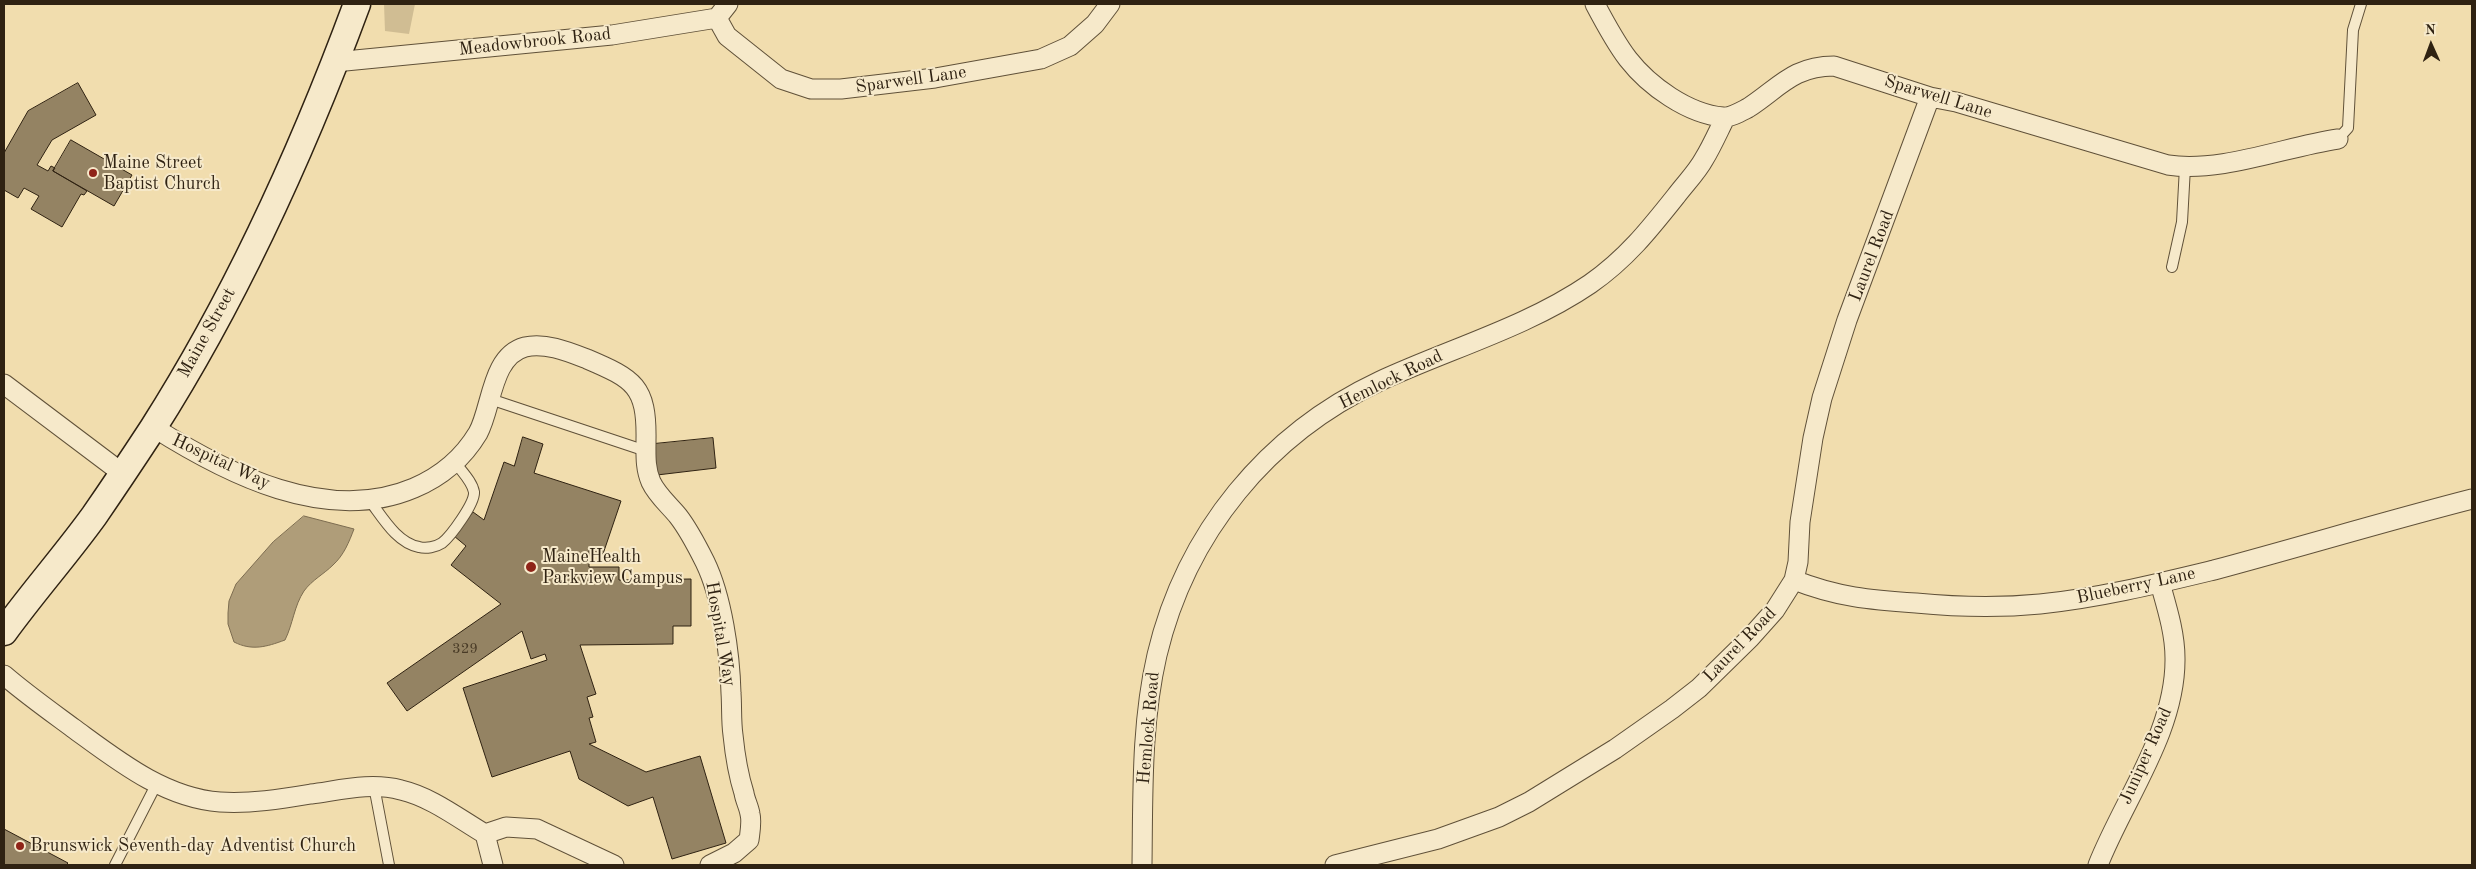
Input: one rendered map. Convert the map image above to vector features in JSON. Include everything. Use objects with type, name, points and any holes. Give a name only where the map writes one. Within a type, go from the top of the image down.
[{"type":"street","name":"Maine Street","points":[[4,632],[94,516],[153,427],[212,330],[248,259],[335,62],[357,4]]},
{"type":"street","name":"Sparwell Lane","points":[[722,11],[726,36],[781,78],[811,89],[841,89],[935,78],[1041,59],[1070,46],[1095,24],[1110,4]]},
{"type":"street","points":[[1595,4],[1628,59],[1652,83],[1692,110],[1725,118]]},
{"type":"street","name":"Meadowbrook Road","points":[[335,62],[612,35],[722,11]]},
{"type":"street","name":"Sparwell Lane","points":[[1725,118],[1747,108],[1785,79],[1818,66],[1834,66],[1930,97],[1956,102],[2168,165],[2185,167],[2231,161],[2338,139]]},
{"type":"street","name":"Laurel Road","points":[[1335,865],[1438,839],[1499,817],[1529,802],[1615,749],[1699,688],[1750,638],[1775,610],[1794,580],[1798,562],[1800,522],[1813,438],[1822,398],[1847,320],[1930,97]]},
{"type":"street","name":"Hemlock Road","points":[[1142,865],[1145,734],[1149,693],[1157,653],[1169,617],[1200,545],[1220,512],[1243,483],[1294,435],[1350,397],[1379,382],[1551,306],[1590,284],[1618,262],[1644,237],[1704,161],[1725,118]]},
{"type":"street","name":"Hospital Way","points":[[153,427],[218,464],[278,488],[339,501],[370,501],[400,494],[429,482],[455,462],[478,433],[497,376],[507,359],[522,348],[539,346],[572,353],[617,372],[632,382],[643,399],[646,420],[646,463],[652,483],[687,528],[706,563],[718,604],[726,647],[731,690],[732,732],[739,774],[751,816],[749,840],[734,853],[710,865]]},
{"type":"street","points":[[4,384],[122,473]]},
{"type":"street","name":"Blueberry Lane","points":[[1794,580],[1835,594],[1866,599],[1976,606],[2039,604],[2100,596],[2160,584],[2286,551],[2472,498]]},
{"type":"street","name":"Juniper Road","points":[[2098,865],[2116,822],[2159,736],[2171,699],[2174,678],[2174,638],[2160,584]]},
{"type":"street","points":[[4,675],[90,740],[174,792],[219,802],[250,802],[374,786],[401,790],[419,795],[485,834],[494,865]]},
{"type":"street","points":[[485,834],[506,827],[537,829],[614,865]]},
{"type":"lane","points":[[2338,139],[2348,128],[2353,30],[2361,4]]},
{"type":"lane","points":[[2172,267],[2182,222],[2185,167]]},
{"type":"lane","points":[[490,400],[646,451]]},
{"type":"lane","points":[[370,501],[397,536],[419,547],[431,547],[442,544],[472,502],[474,492],[471,483],[455,462]]},
{"type":"lane","points":[[114,865],[157,783]]},
{"type":"lane","points":[[374,786],[389,865]]},
{"type":"shaded area","points":[[384,4],[415,4],[409,34],[385,31]]},
{"type":"shaded area","points":[[304,516],[354,529],[346,548],[337,561],[304,591],[285,640],[259,647],[241,645],[234,642],[228,624],[228,613],[229,601],[236,584],[273,542]]},
{"type":"building","points":[[78,83],[96,115],[52,140],[37,165],[48,171],[51,166],[55,168],[53,171],[87,191],[84,195],[81,194],[62,227],[31,209],[39,196],[24,188],[18,198],[4,190],[4,153],[28,111]]},
{"type":"building","name":"Maine Street Baptist Church","points":[[71,140],[132,175],[114,206],[53,171]]},
{"type":"building","name":"MaineHealth Parkview Campus","points":[[523,437],[543,444],[534,473],[621,501],[603,554],[589,550],[589,567],[619,567],[619,580],[691,579],[691,626],[673,626],[673,644],[580,645],[596,694],[587,697],[593,717],[589,718],[596,742],[589,744],[646,772],[700,756],[726,843],[672,859],[653,797],[628,806],[579,779],[570,751],[492,777],[463,688],[547,660],[545,654],[531,659],[522,631],[407,711],[387,683],[501,604],[451,565],[466,546],[454,536],[473,512],[484,520],[504,462],[514,466]]},
{"type":"building","points":[[713,438],[716,468],[657,475],[654,444]]},
{"type":"building","name":"Brunswick Seventh-day Adventist Church","points":[[4,829],[68,863],[66,865],[4,865]]},
{"type":"place","name":"Maine Street Baptist Church","points":[[93,173]]},
{"type":"place","name":"MaineHealth Parkview Campus","points":[[531,567]]},
{"type":"place","name":"Brunswick Seventh-day Adventist Church","points":[[20,846]]}]
